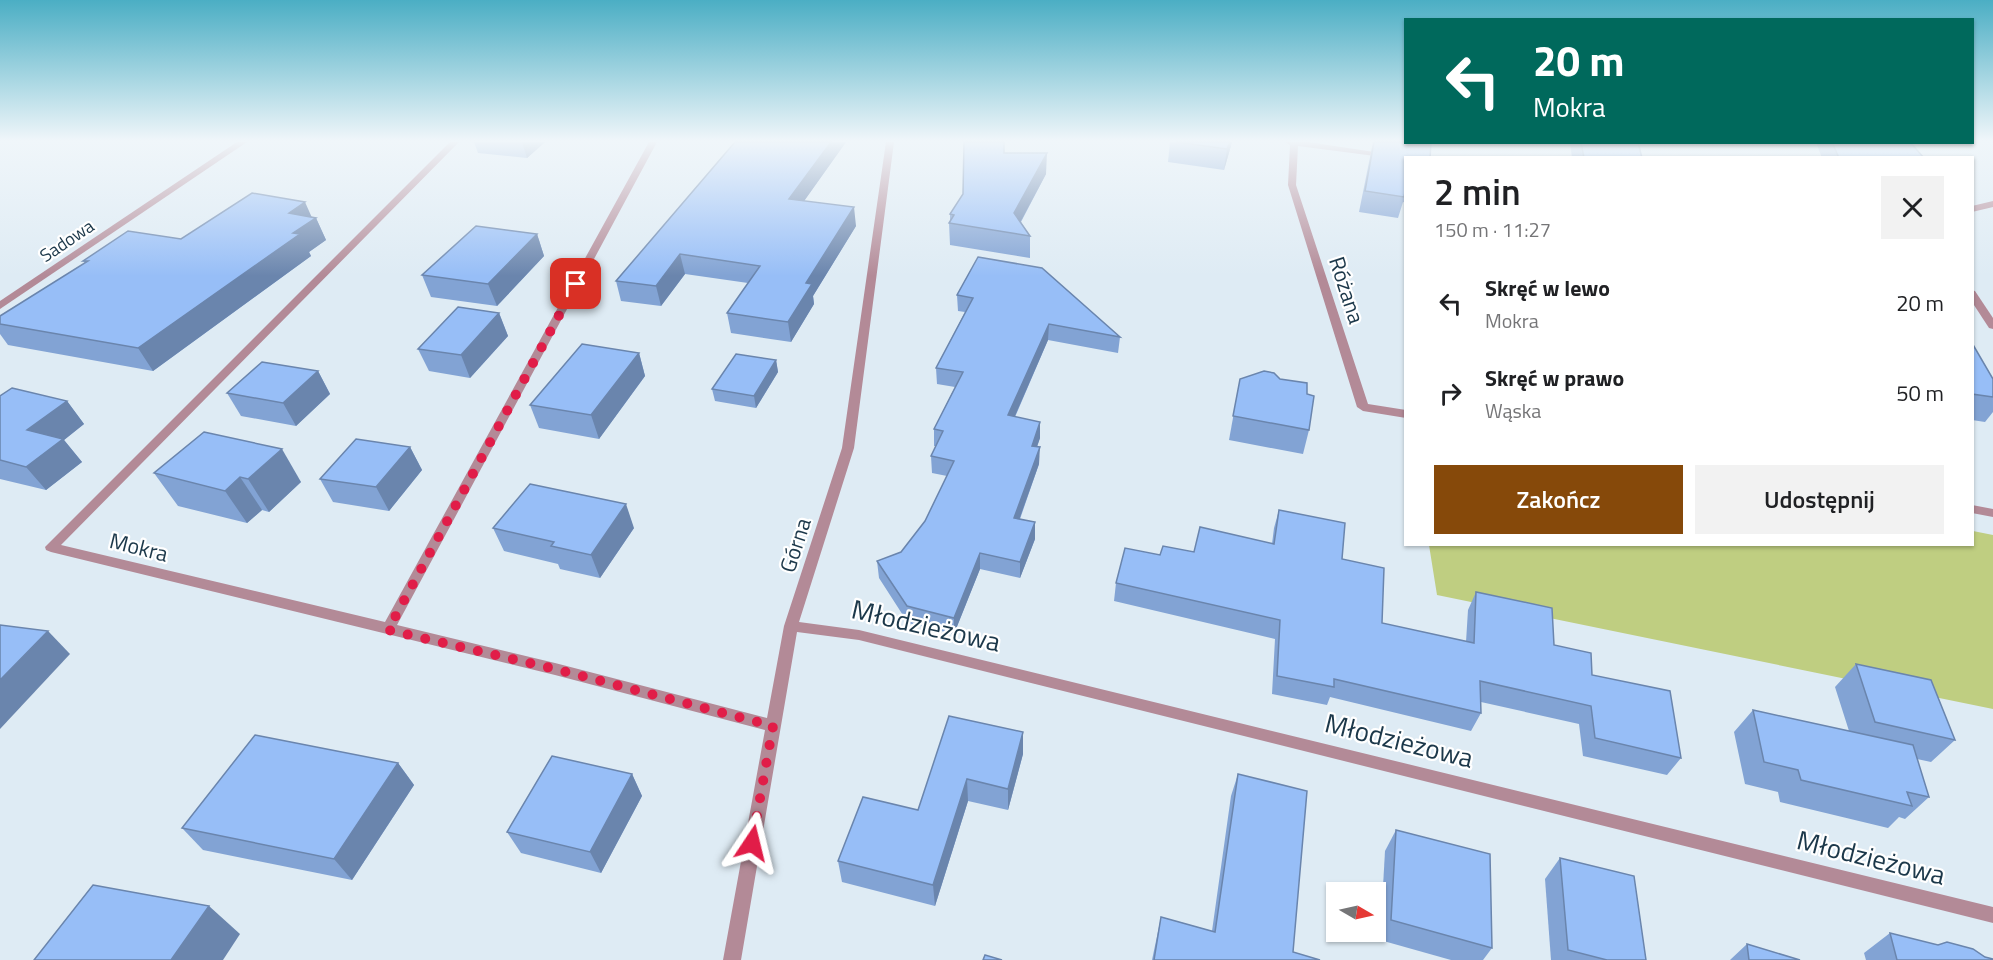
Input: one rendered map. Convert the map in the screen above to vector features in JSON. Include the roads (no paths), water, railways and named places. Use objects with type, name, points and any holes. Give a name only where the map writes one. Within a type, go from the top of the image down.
[{"type":"street","name":"Sadowa","points":[[0,306],[177,187]]},
{"type":"street","name":"Mokra","points":[[410,187],[51,547],[555,669],[773,726]]},
{"type":"street","points":[[388,630],[630,187]]},
{"type":"street","name":"Górna","points":[[732,960],[791,626],[848,448],[884,187]]},
{"type":"street","name":"Różana","points":[[1293,187],[1363,407],[1404,414]]},
{"type":"street","points":[[1974,208],[1993,204]]},
{"type":"street","points":[[1974,296],[1993,326]]},
{"type":"street","points":[[1974,509],[1993,513]]},
{"type":"street","name":"Młodzieżowa","points":[[791,626],[860,635],[1993,915]]}]
